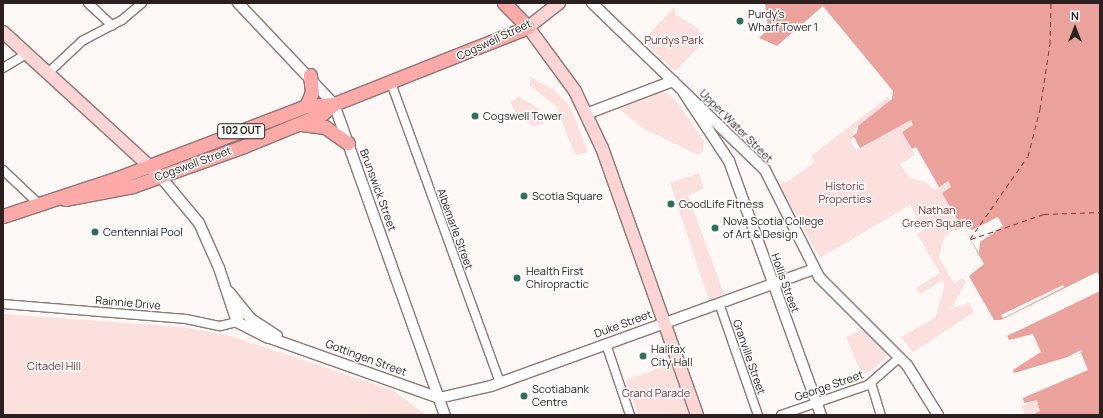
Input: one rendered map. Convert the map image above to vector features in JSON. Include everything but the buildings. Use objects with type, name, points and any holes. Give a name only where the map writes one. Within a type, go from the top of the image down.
[{"type":"main road","points":[[504,3],[546,46],[586,114],[602,148],[666,322],[697,415]]},
{"type":"main road","name":"Cogswell Street","points":[[42,203],[110,193],[160,176],[298,124],[334,104],[528,27],[559,3]]},
{"type":"main road","points":[[3,32],[47,74],[160,176]]},
{"type":"main road","points":[[306,106],[312,92],[310,75]]},
{"type":"main road","name":"Cogswell Street","points":[[3,216],[149,166],[306,106],[334,104]]},
{"type":"main road","points":[[298,124],[320,125],[348,143]]},
{"type":"street","points":[[88,3],[112,26]]},
{"type":"street","points":[[47,74],[82,41],[112,26],[142,3]]},
{"type":"street","name":"Brunswick Street","points":[[238,3],[310,75],[334,104],[445,415]]},
{"type":"street","name":"Upper Water Street","points":[[592,3],[765,170],[820,279],[919,380],[938,415]]},
{"type":"street","points":[[3,68],[26,54]]},
{"type":"street","points":[[586,114],[673,81]]},
{"type":"street","name":"Albemarle Street","points":[[390,83],[500,383]]},
{"type":"street","name":"Hollis Street","points":[[682,90],[729,161],[772,285],[821,415]]},
{"type":"street","points":[[3,170],[42,203]]},
{"type":"street","name":"Gottingen Street","points":[[160,176],[199,224],[226,287],[237,322],[285,342],[439,398]]},
{"type":"street","name":"Duke Street","points":[[439,398],[464,395],[500,383],[666,322],[720,306],[815,269]]},
{"type":"street","name":"Gottingen Street","points":[[226,287],[243,310],[285,342]]},
{"type":"street","name":"Rainnie Drive","points":[[3,304],[186,319],[220,326],[237,322]]},
{"type":"street","name":"Granville Street","points":[[720,306],[758,415]]},
{"type":"street","points":[[237,322],[243,310]]},
{"type":"street","points":[[606,344],[630,415]]},
{"type":"street","name":"George Street","points":[[781,415],[871,383],[899,358]]},
{"type":"street","points":[[871,383],[881,415]]},
{"type":"green space","name":"Purdys Park","points":[[674,7],[676,15],[698,28],[700,46],[675,71],[643,41]]},
{"type":"green space","points":[[530,77],[554,90],[570,106],[588,152],[575,155],[556,106],[530,86]]},
{"type":"green space","points":[[661,92],[669,94],[680,106],[704,141],[703,151],[698,155],[643,128],[618,108]]},
{"type":"green space","points":[[518,96],[536,107],[543,115],[543,124],[533,126],[517,116],[511,103]]},
{"type":"green space","name":"Historic Properties","points":[[889,96],[889,104],[854,130],[851,142],[856,150],[911,120],[914,125],[902,132],[915,155],[900,164],[910,178],[927,183],[934,190],[948,181],[951,187],[942,193],[958,226],[944,237],[939,258],[954,283],[963,278],[966,282],[951,309],[969,303],[974,312],[913,352],[901,337],[935,318],[944,288],[943,280],[920,294],[916,288],[940,273],[917,234],[924,230],[910,205],[820,258],[778,183],[787,182],[815,162],[811,156]]},
{"type":"green space","points":[[699,173],[704,189],[688,195],[724,294],[709,301],[670,183]]},
{"type":"green space","name":"Citadel Hill","points":[[3,314],[182,327],[231,336],[392,390],[426,415],[3,415]]},
{"type":"green space","points":[[863,329],[888,355],[873,370],[862,375],[846,337]]},
{"type":"green space","name":"Grand Parade","points":[[671,364],[689,415],[639,415],[626,380]]},
{"type":"green space","points":[[1037,400],[1041,411],[1031,415],[1024,415],[1021,406]]},
{"type":"shaded area","points":[[765,3],[1100,3],[1100,278],[1097,272],[1001,320],[994,320],[969,276],[984,264],[963,227],[955,230],[958,221],[942,193],[951,187],[948,181],[939,187],[916,147],[912,149],[902,132],[913,125],[911,120],[860,148],[854,137],[850,138],[857,133],[858,126],[892,99],[893,91],[823,6],[777,46],[759,38],[768,29]]},
{"type":"shaded area","points":[[1100,291],[1100,415],[1032,415],[1040,411],[1037,400],[1024,403],[1023,398],[1088,370],[1081,353],[1014,373],[1013,370],[1041,352],[1033,334],[1009,340],[1007,336]]},
{"type":"pier","points":[[998,217],[1003,226],[980,242],[979,253],[962,226],[972,230]]},
{"type":"pier","points":[[1063,285],[1064,287],[1003,318],[1001,315]]},
{"type":"pier","points":[[1081,350],[1082,352],[1029,379],[1028,377]]},
{"type":"ferry route","points":[[970,239],[1028,156],[1040,109],[1050,44],[1051,3]]},
{"type":"ferry route","points":[[971,239],[1044,214],[1100,212]]},
{"type":"place","name":"Purdy's Wharf Tower 1","points":[[740,21]]},
{"type":"place","name":"Cogswell Tower","points":[[475,116]]},
{"type":"place","name":"Scotia Square","points":[[524,196]]},
{"type":"place","name":"GoodLife Fitness","points":[[671,204]]},
{"type":"place","name":"Nova Scotia College of Art & Design","points":[[715,228]]},
{"type":"place","name":"Centennial Pool","points":[[95,232]]},
{"type":"place","name":"Health First Chiropractic","points":[[517,278]]},
{"type":"place","name":"Halifax City Hall","points":[[643,356]]},
{"type":"place","name":"Scotiabank Centre","points":[[524,396]]},
{"type":"park label","name":"Nathan Green Square","points":[[937,217]]}]
